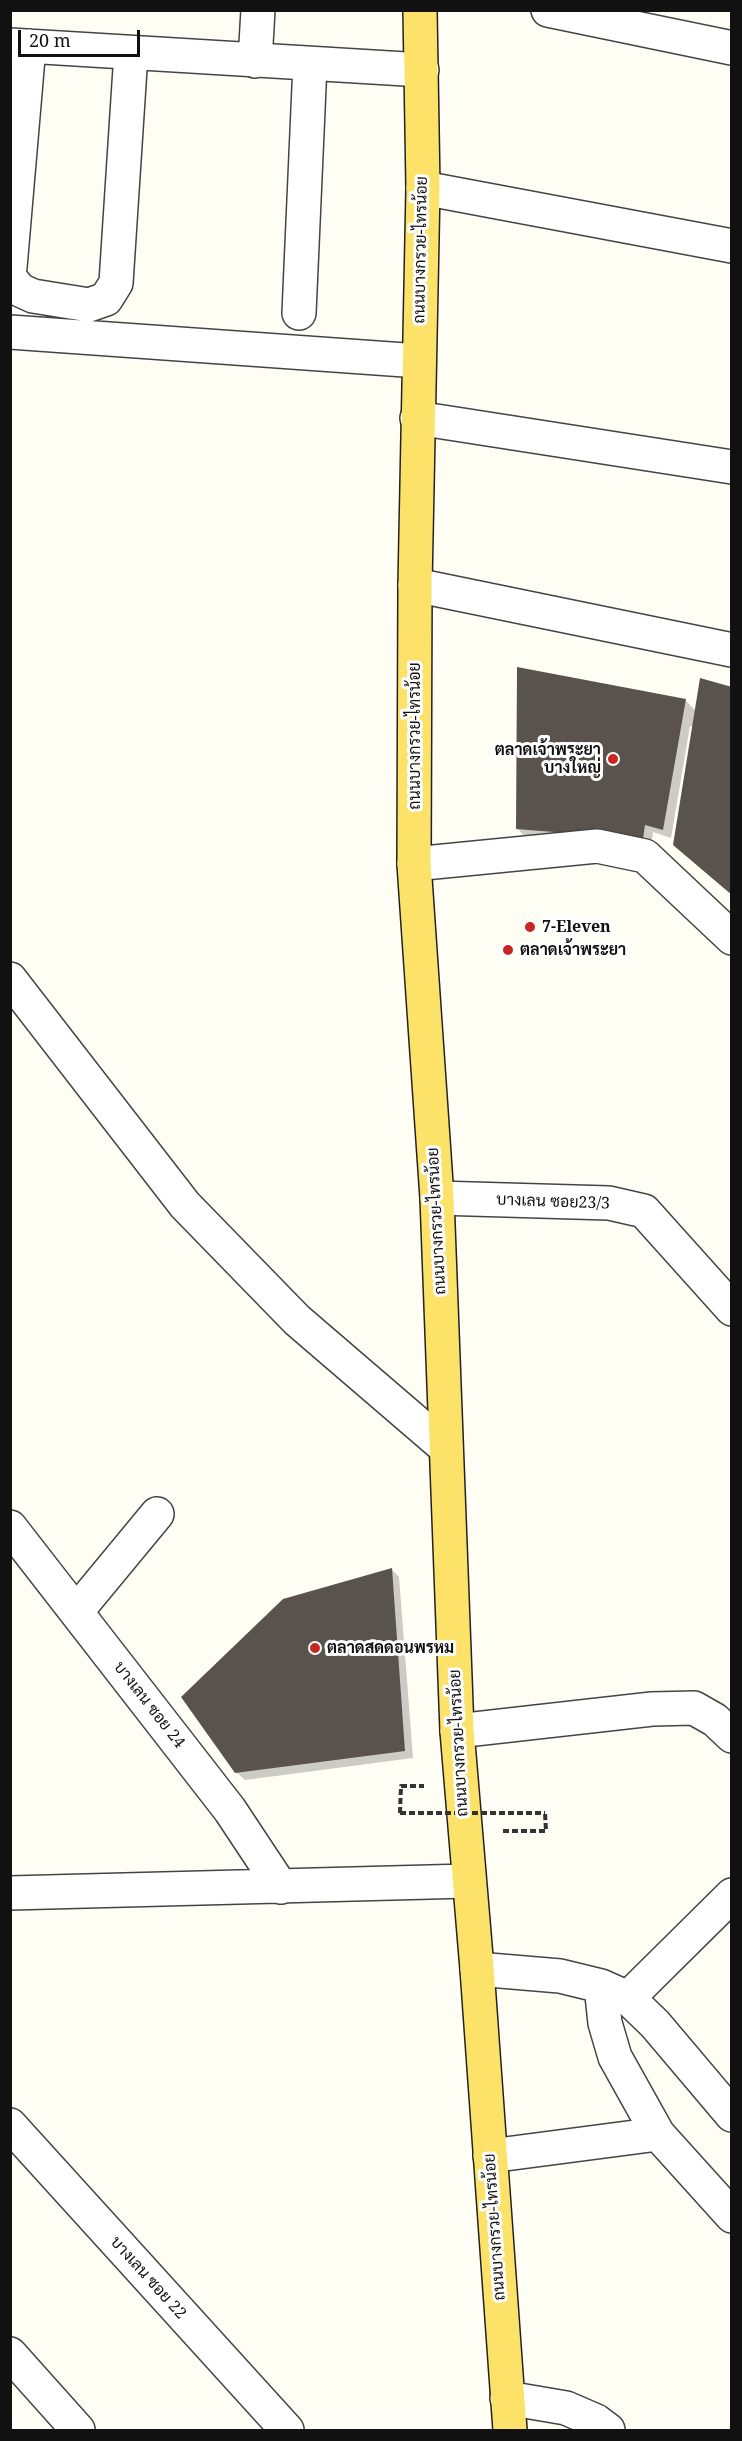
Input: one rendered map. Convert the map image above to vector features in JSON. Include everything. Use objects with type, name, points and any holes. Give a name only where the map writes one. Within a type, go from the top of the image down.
[{"type":"main road","name":"ถนนบางกรวย-ไทรน้อย","points":[[420,10],[423,188],[417,418],[414,864],[437,1198],[457,1731],[477,1969],[510,2430]]},
{"type":"street","points":[[255,61],[258,10]]},
{"type":"street","points":[[548,10],[732,48]]},
{"type":"street","points":[[10,267],[20,46],[422,70]]},
{"type":"street","points":[[10,278],[20,290],[33,296],[89,305],[106,299],[116,283],[131,53]]},
{"type":"street","points":[[299,313],[310,64]]},
{"type":"street","points":[[423,188],[732,246]]},
{"type":"street","points":[[10,332],[419,361]]},
{"type":"street","points":[[417,418],[732,467]]},
{"type":"street","points":[[415,585],[732,650]]},
{"type":"street","points":[[414,864],[597,846],[645,856],[732,938]]},
{"type":"street","points":[[10,979],[185,1205],[297,1320],[446,1448]]},
{"type":"street","name":"บางเลน ซอย23/3","points":[[437,1198],[609,1203],[644,1211],[732,1309]]},
{"type":"street","points":[[76,1612],[157,1514]]},
{"type":"street","name":"บางเลน ซอย 24","points":[[10,1527],[230,1810],[281,1887]]},
{"type":"street","points":[[457,1731],[652,1709],[694,1708],[715,1720],[732,1736]]},
{"type":"street","points":[[10,1893],[468,1881]]},
{"type":"street","points":[[732,1895],[614,1992],[605,2023],[615,2057],[658,2134],[732,2216]]},
{"type":"street","points":[[477,1969],[560,1976],[614,1992],[655,2025],[732,2115]]},
{"type":"street","name":"บางเลน ซอย 22","points":[[10,2125],[286,2430]]},
{"type":"street","points":[[490,2156],[658,2134]]},
{"type":"street","points":[[10,2354],[78,2430]]},
{"type":"street","points":[[507,2398],[566,2408],[596,2421],[608,2430]]},
{"type":"path","points":[[400,1813],[545,1813],[546,1831],[464,1832]]},
{"type":"building","points":[[517,667],[686,699],[663,830],[645,825],[643,839],[516,829]]},
{"type":"building","points":[[700,678],[732,687],[732,895],[673,845]]},
{"type":"building","name":"ตลาดสดดอนพรหม","points":[[392,1568],[405,1751],[235,1773],[181,1697],[283,1599]]},
{"type":"place","name":"ตลาดเจ้าพระยา บางใหญ่","points":[[613,759]]},
{"type":"place","name":"7-Eleven","points":[[530,927]]},
{"type":"place","name":"ตลาดเจ้าพระยา","points":[[508,950]]},
{"type":"place","name":"ตลาดสดดอนพรหม","points":[[315,1648]]}]
